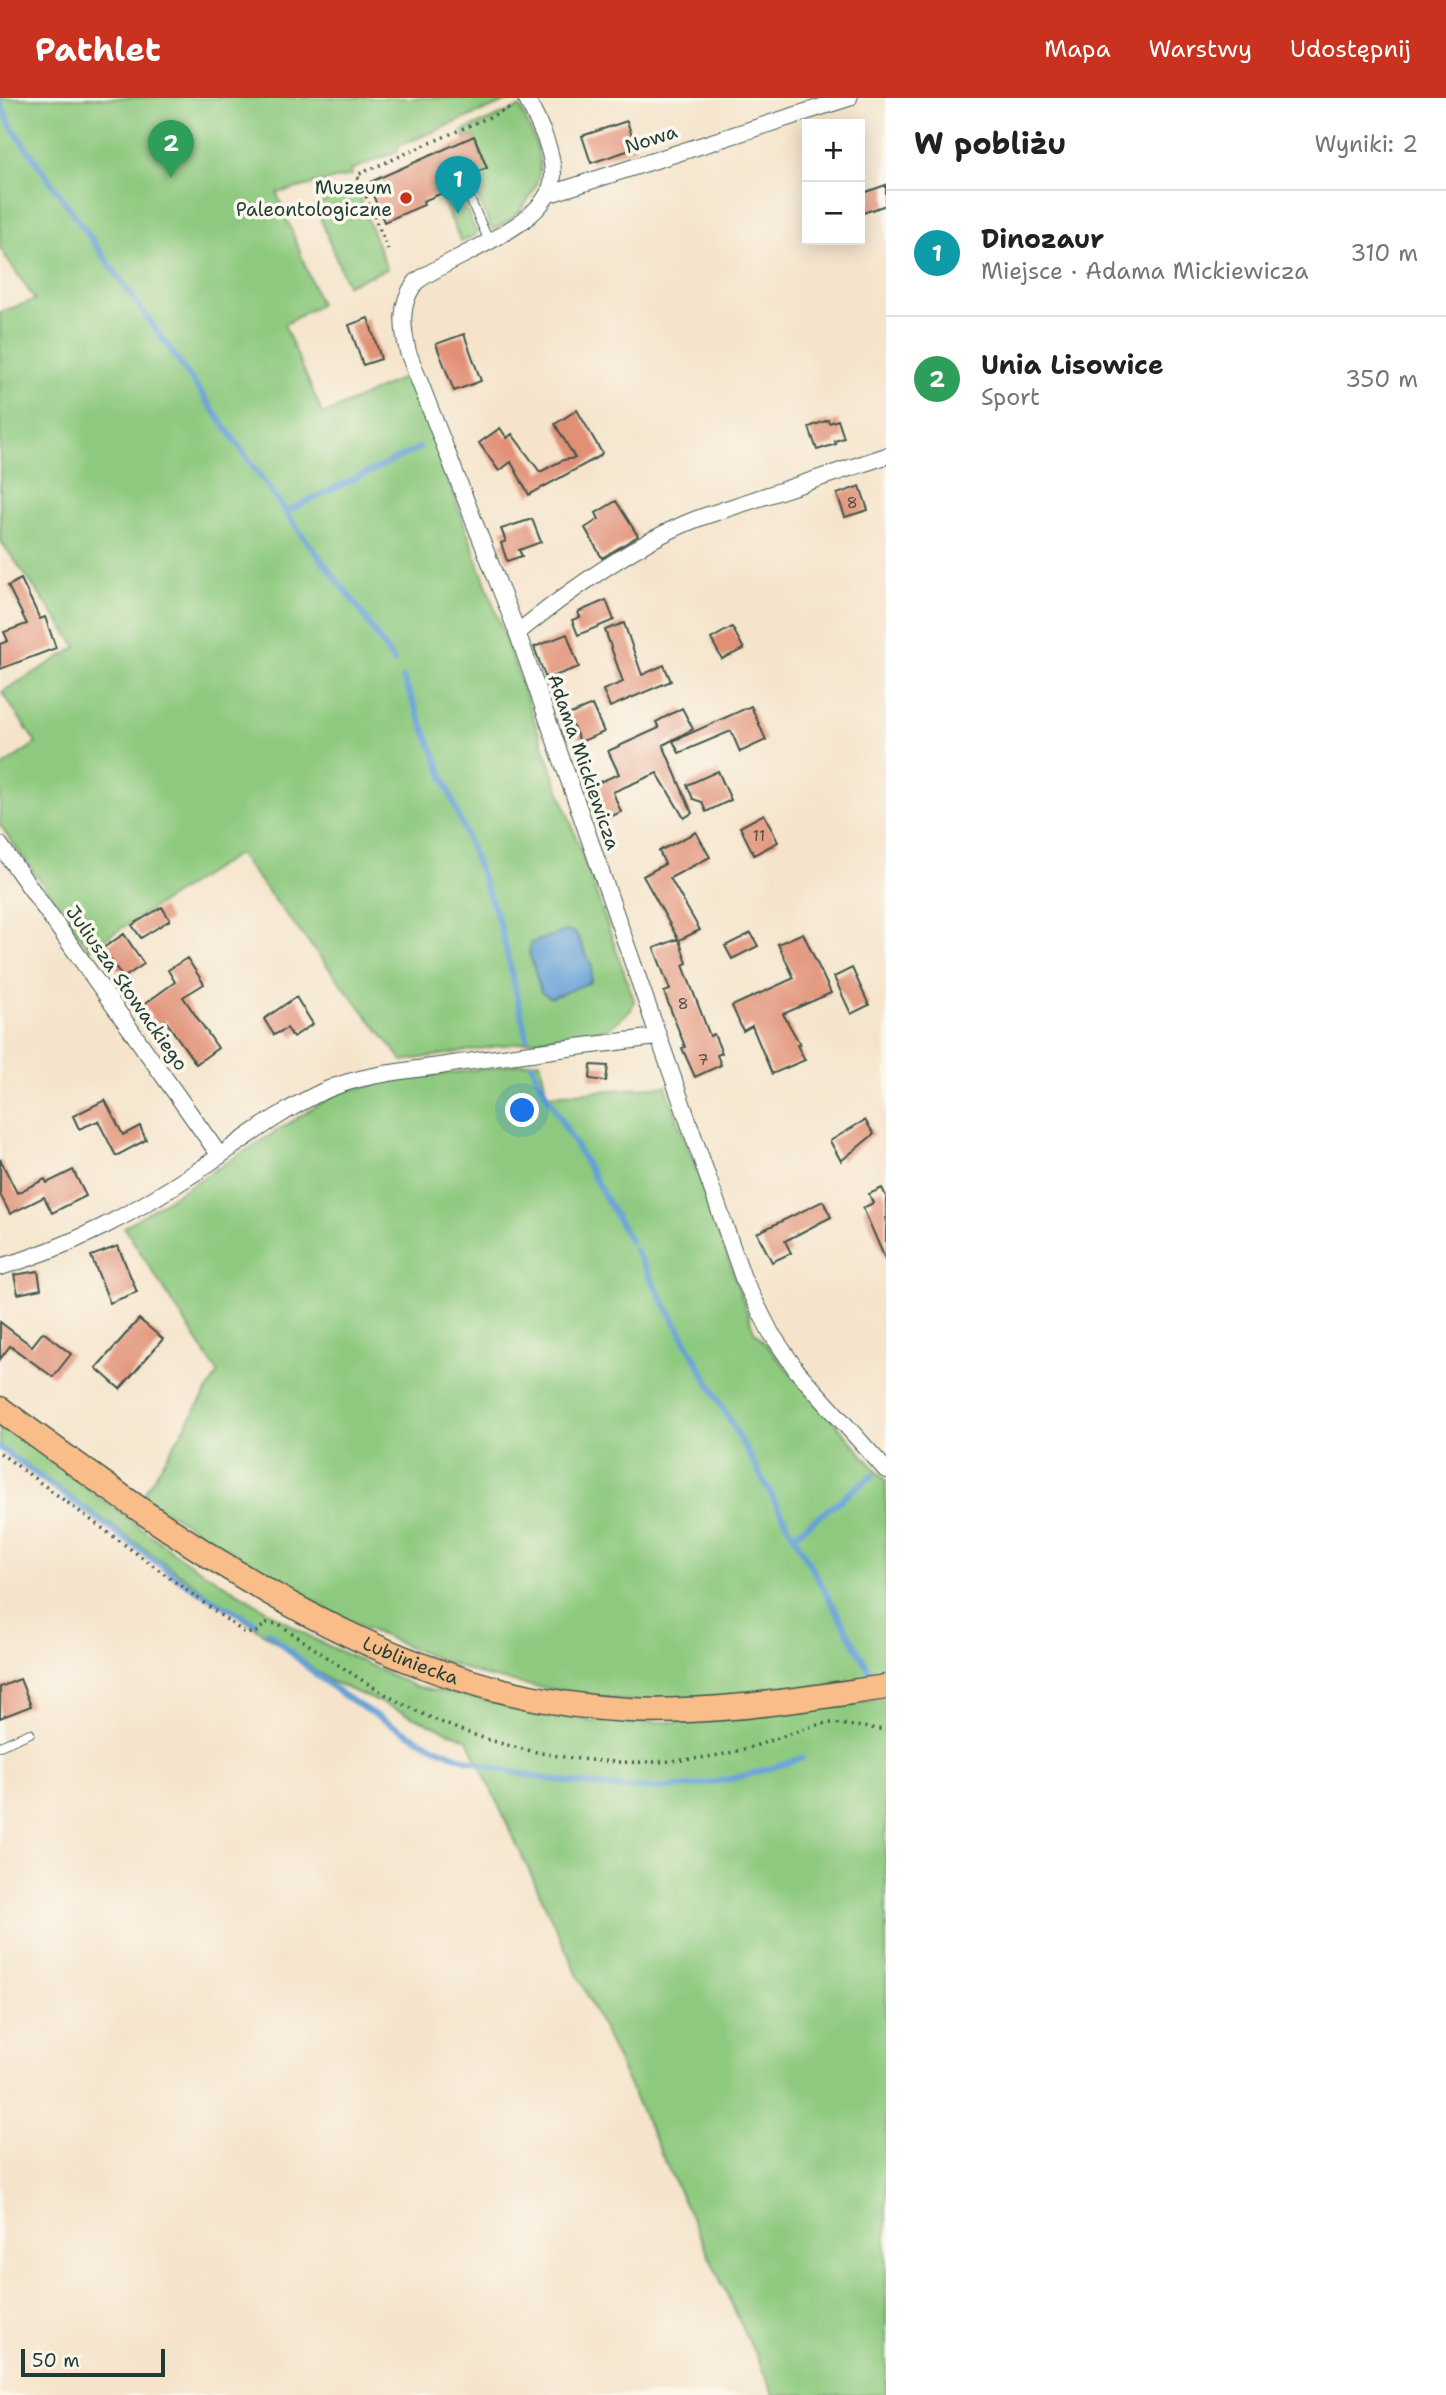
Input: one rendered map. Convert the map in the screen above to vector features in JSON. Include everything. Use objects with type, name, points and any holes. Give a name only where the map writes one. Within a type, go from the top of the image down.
[{"type":"main road","name":"Lubliniecka","points":[[0,1409],[153,1520],[252,1583],[360,1639],[480,1684],[557,1702],[628,1710],[732,1707],[886,1686]]},
{"type":"street","name":"Nowa","points":[[547,195],[849,98]]},
{"type":"street","points":[[527,99],[539,123],[552,167],[551,185],[547,195]]},
{"type":"street","name":"Adama Mickiewicza","points":[[547,195],[521,222],[416,282],[404,302],[403,327],[408,352],[517,633],[727,1237],[760,1314],[797,1371],[886,1470]]},
{"type":"street","points":[[517,633],[572,591],[672,529],[886,456]]},
{"type":"street","name":"Juliusza Słowackiego","points":[[0,845],[220,1156]]},
{"type":"street","points":[[0,1267],[62,1246],[111,1224],[309,1098],[347,1083],[383,1074],[657,1037]]},
{"type":"lane","points":[[466,190],[489,242]]},
{"type":"lane","points":[[0,1746],[30,1733]]},
{"type":"path","points":[[388,250],[357,175],[527,99]]},
{"type":"green space","points":[[0,98],[515,98],[398,146],[398,151],[351,170],[352,175],[277,193],[320,304],[284,325],[323,415],[411,374],[634,1000],[631,1010],[608,1029],[403,1061],[238,854],[89,949],[0,825],[0,768],[36,743],[2,692],[77,647],[0,540],[0,312],[35,300],[0,248]]},
{"type":"green space","points":[[520,107],[539,155],[538,178],[534,190],[519,212],[492,230],[468,175],[487,167],[474,136],[465,139],[462,131]]},
{"type":"green space","points":[[457,188],[477,234],[461,242],[440,194]]},
{"type":"green space","points":[[356,189],[387,269],[347,285],[315,205]]},
{"type":"green space","points":[[540,1061],[547,1095],[666,1086],[754,1331],[886,1481],[886,1677],[765,1695],[644,1703],[485,1676],[430,1656],[342,1618],[142,1497],[218,1373],[124,1227],[339,1092],[390,1081]]},
{"type":"green space","points":[[0,1424],[186,1561],[314,1639],[416,1687],[594,1722],[692,1722],[886,1699],[886,2395],[774,2395],[468,1740],[332,1682],[0,1446]]},
{"type":"water","points":[[566,931],[576,933],[592,967],[591,982],[551,998],[541,992],[529,952],[531,943]]},
{"type":"building","points":[[627,121],[636,148],[591,163],[582,136]]},
{"type":"building","points":[[474,136],[487,168],[468,175],[471,181],[423,201],[424,205],[384,222],[368,183]]},
{"type":"building","points":[[886,185],[886,205],[865,212],[865,192]]},
{"type":"building","points":[[368,318],[381,359],[363,365],[349,325]]},
{"type":"building","points":[[464,334],[481,381],[454,391],[436,344]]},
{"type":"building","points":[[577,410],[602,453],[529,495],[511,462],[499,471],[479,443],[500,428],[507,438],[512,434],[540,472],[563,460],[575,458],[555,424]]},
{"type":"building","points":[[828,420],[829,423],[838,420],[844,438],[835,441],[836,444],[817,450],[809,427]]},
{"type":"building","points":[[860,486],[868,510],[845,517],[837,494]]},
{"type":"building","points":[[616,501],[638,536],[602,558],[585,528],[599,519],[596,513]]},
{"type":"building","points":[[532,519],[541,542],[519,550],[522,556],[507,561],[501,543],[506,541],[501,529]]},
{"type":"building","points":[[21,579],[40,619],[45,617],[56,648],[0,669],[0,644],[8,641],[4,632],[27,624],[8,586]]},
{"type":"building","points":[[606,600],[614,620],[578,635],[572,620],[580,617],[578,612]]},
{"type":"building","points":[[624,623],[642,675],[664,665],[671,681],[610,707],[603,690],[623,682],[605,630]]},
{"type":"building","points":[[732,627],[744,649],[722,659],[711,639]]},
{"type":"building","points":[[567,634],[579,667],[546,679],[534,647]]},
{"type":"building","points":[[592,705],[604,732],[580,742],[568,715]]},
{"type":"building","points":[[751,706],[766,740],[740,752],[731,731],[679,753],[673,741]]},
{"type":"building","points":[[682,708],[693,729],[663,745],[692,813],[684,818],[657,773],[613,792],[621,812],[599,822],[585,788],[619,774],[608,751],[659,728],[656,722]]},
{"type":"building","points":[[718,771],[731,800],[706,812],[702,802],[693,799],[687,785]]},
{"type":"building","points":[[764,814],[778,842],[754,855],[740,827]]},
{"type":"building","points":[[696,832],[710,857],[670,878],[700,930],[679,940],[687,963],[683,965],[710,1036],[714,1034],[722,1053],[717,1055],[721,1065],[695,1077],[682,1048],[685,1047],[664,992],[670,990],[654,948],[678,939],[643,876],[665,864],[659,851]]},
{"type":"building","points":[[162,907],[170,920],[141,938],[132,925]]},
{"type":"building","points":[[751,933],[758,946],[732,959],[725,946]]},
{"type":"building","points":[[803,933],[831,993],[783,1014],[800,1044],[797,1045],[805,1060],[772,1074],[752,1026],[743,1031],[732,1006],[794,978],[778,944]]},
{"type":"building","points":[[124,934],[144,964],[123,978],[103,948]]},
{"type":"building","points":[[187,958],[204,984],[183,997],[218,1048],[196,1064],[165,1020],[157,1026],[143,1005],[175,982],[168,970]]},
{"type":"building","points":[[852,968],[869,1005],[851,1014],[834,977]]},
{"type":"building","points":[[296,997],[313,1024],[293,1037],[287,1028],[274,1035],[264,1019]]},
{"type":"building","points":[[591,1065],[608,1066],[606,1081],[590,1079]]},
{"type":"building","points":[[105,1100],[123,1135],[140,1126],[146,1140],[116,1156],[98,1121],[79,1129],[73,1116]]},
{"type":"building","points":[[865,1120],[874,1134],[841,1161],[830,1141]]},
{"type":"building","points":[[0,1159],[17,1193],[45,1179],[47,1183],[73,1170],[86,1196],[52,1213],[44,1197],[10,1214],[0,1194]]},
{"type":"building","points":[[882,1188],[886,1196],[886,1261],[863,1208],[873,1203],[869,1194]]},
{"type":"building","points":[[823,1201],[831,1217],[785,1241],[791,1253],[772,1262],[757,1233]]},
{"type":"building","points":[[118,1246],[137,1292],[110,1303],[91,1256]]},
{"type":"building","points":[[38,1271],[41,1289],[18,1294],[14,1275]]},
{"type":"building","points":[[139,1319],[163,1339],[120,1389],[96,1368]]},
{"type":"building","points":[[0,1322],[32,1346],[43,1332],[71,1354],[53,1377],[10,1346],[0,1359]]},
{"type":"building","points":[[20,1679],[31,1706],[0,1718],[0,1687]]},
{"type":"waterway","points":[[0,101],[11,126],[300,532],[358,607],[394,662]]},
{"type":"waterway","points":[[285,512],[419,448]]},
{"type":"waterway","points":[[403,678],[500,924],[527,1038]]},
{"type":"waterway","points":[[532,1064],[630,1241]]},
{"type":"waterway","points":[[635,1250],[871,1674]]},
{"type":"waterway","points":[[0,1448],[188,1585],[255,1623]]},
{"type":"waterway","points":[[793,1536],[873,1475]]},
{"type":"waterway","points":[[268,1632],[336,1690],[387,1722],[449,1753],[511,1771],[587,1785],[662,1788],[734,1778],[802,1758]]},
{"type":"place","name":"Unia Lisowice","points":[[171,178]]},
{"type":"place","name":"Muzeum Paleontologiczne","points":[[406,198]]},
{"type":"place","name":"Dinozaur","points":[[458,214]]}]
